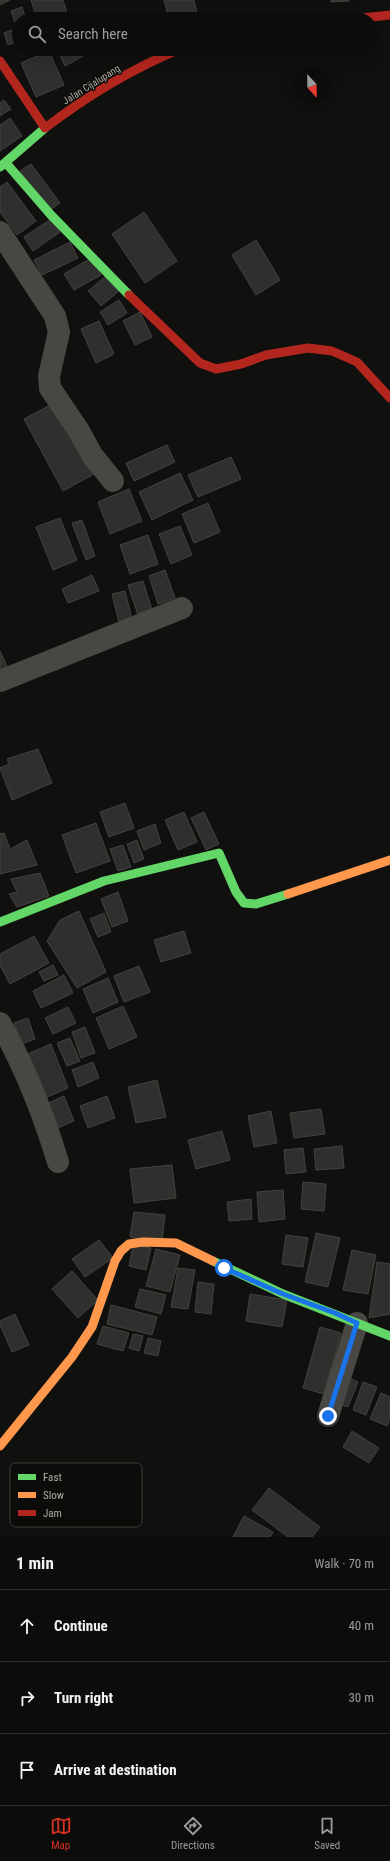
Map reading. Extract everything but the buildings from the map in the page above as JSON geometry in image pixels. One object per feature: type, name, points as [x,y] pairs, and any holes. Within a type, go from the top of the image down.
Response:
[{"type":"street","points":[[378,16],[390,15]]},
{"type":"street","name":"Jalan Cijalupang","points":[[3,165],[45,128],[80,101],[130,72],[165,56]]},
{"type":"street","points":[[0,61],[45,128]]},
{"type":"street","points":[[3,165],[38,203],[122,288],[200,363],[216,368],[241,364],[266,355],[308,348],[332,351],[357,362],[390,398]]},
{"type":"street","points":[[0,232],[55,316],[59,332],[49,376],[50,388],[79,431],[92,455],[113,481]]},
{"type":"street","points":[[0,681],[182,608]]},
{"type":"street","points":[[0,922],[104,881],[219,853],[236,892],[244,903],[256,904],[390,860]]},
{"type":"street","points":[[0,1023],[25,1071],[46,1122],[58,1162]]},
{"type":"street","points":[[0,1446],[72,1357],[92,1327],[116,1261],[121,1250],[129,1244],[143,1242],[176,1243],[283,1294],[335,1313],[390,1336]]},
{"type":"street","points":[[328,1416],[357,1323]]},
{"type":"traffic: fast","points":[[0,167],[45,128]]},
{"type":"traffic: fast","points":[[6,163],[51,215],[129,295]]},
{"type":"traffic: fast","points":[[0,922],[104,881],[219,853],[236,892],[244,903],[256,904],[288,894]]},
{"type":"traffic: fast","points":[[213,1261],[283,1294],[390,1336]]},
{"type":"traffic: slow","points":[[288,894],[390,860]]},
{"type":"traffic: slow","points":[[0,1446],[72,1357],[92,1327],[115,1261],[121,1251],[129,1244],[143,1242],[176,1243],[213,1261]]},
{"type":"traffic: jam","points":[[378,16],[390,15]]},
{"type":"traffic: jam","points":[[0,61],[45,128],[93,94],[127,74],[164,56]]},
{"type":"traffic: jam","points":[[129,295],[200,363],[216,369],[241,364],[266,355],[308,348],[332,351],[357,362],[390,398]]},
{"type":"route","points":[[224,1268],[283,1294],[335,1313],[357,1323],[328,1416]]}]
